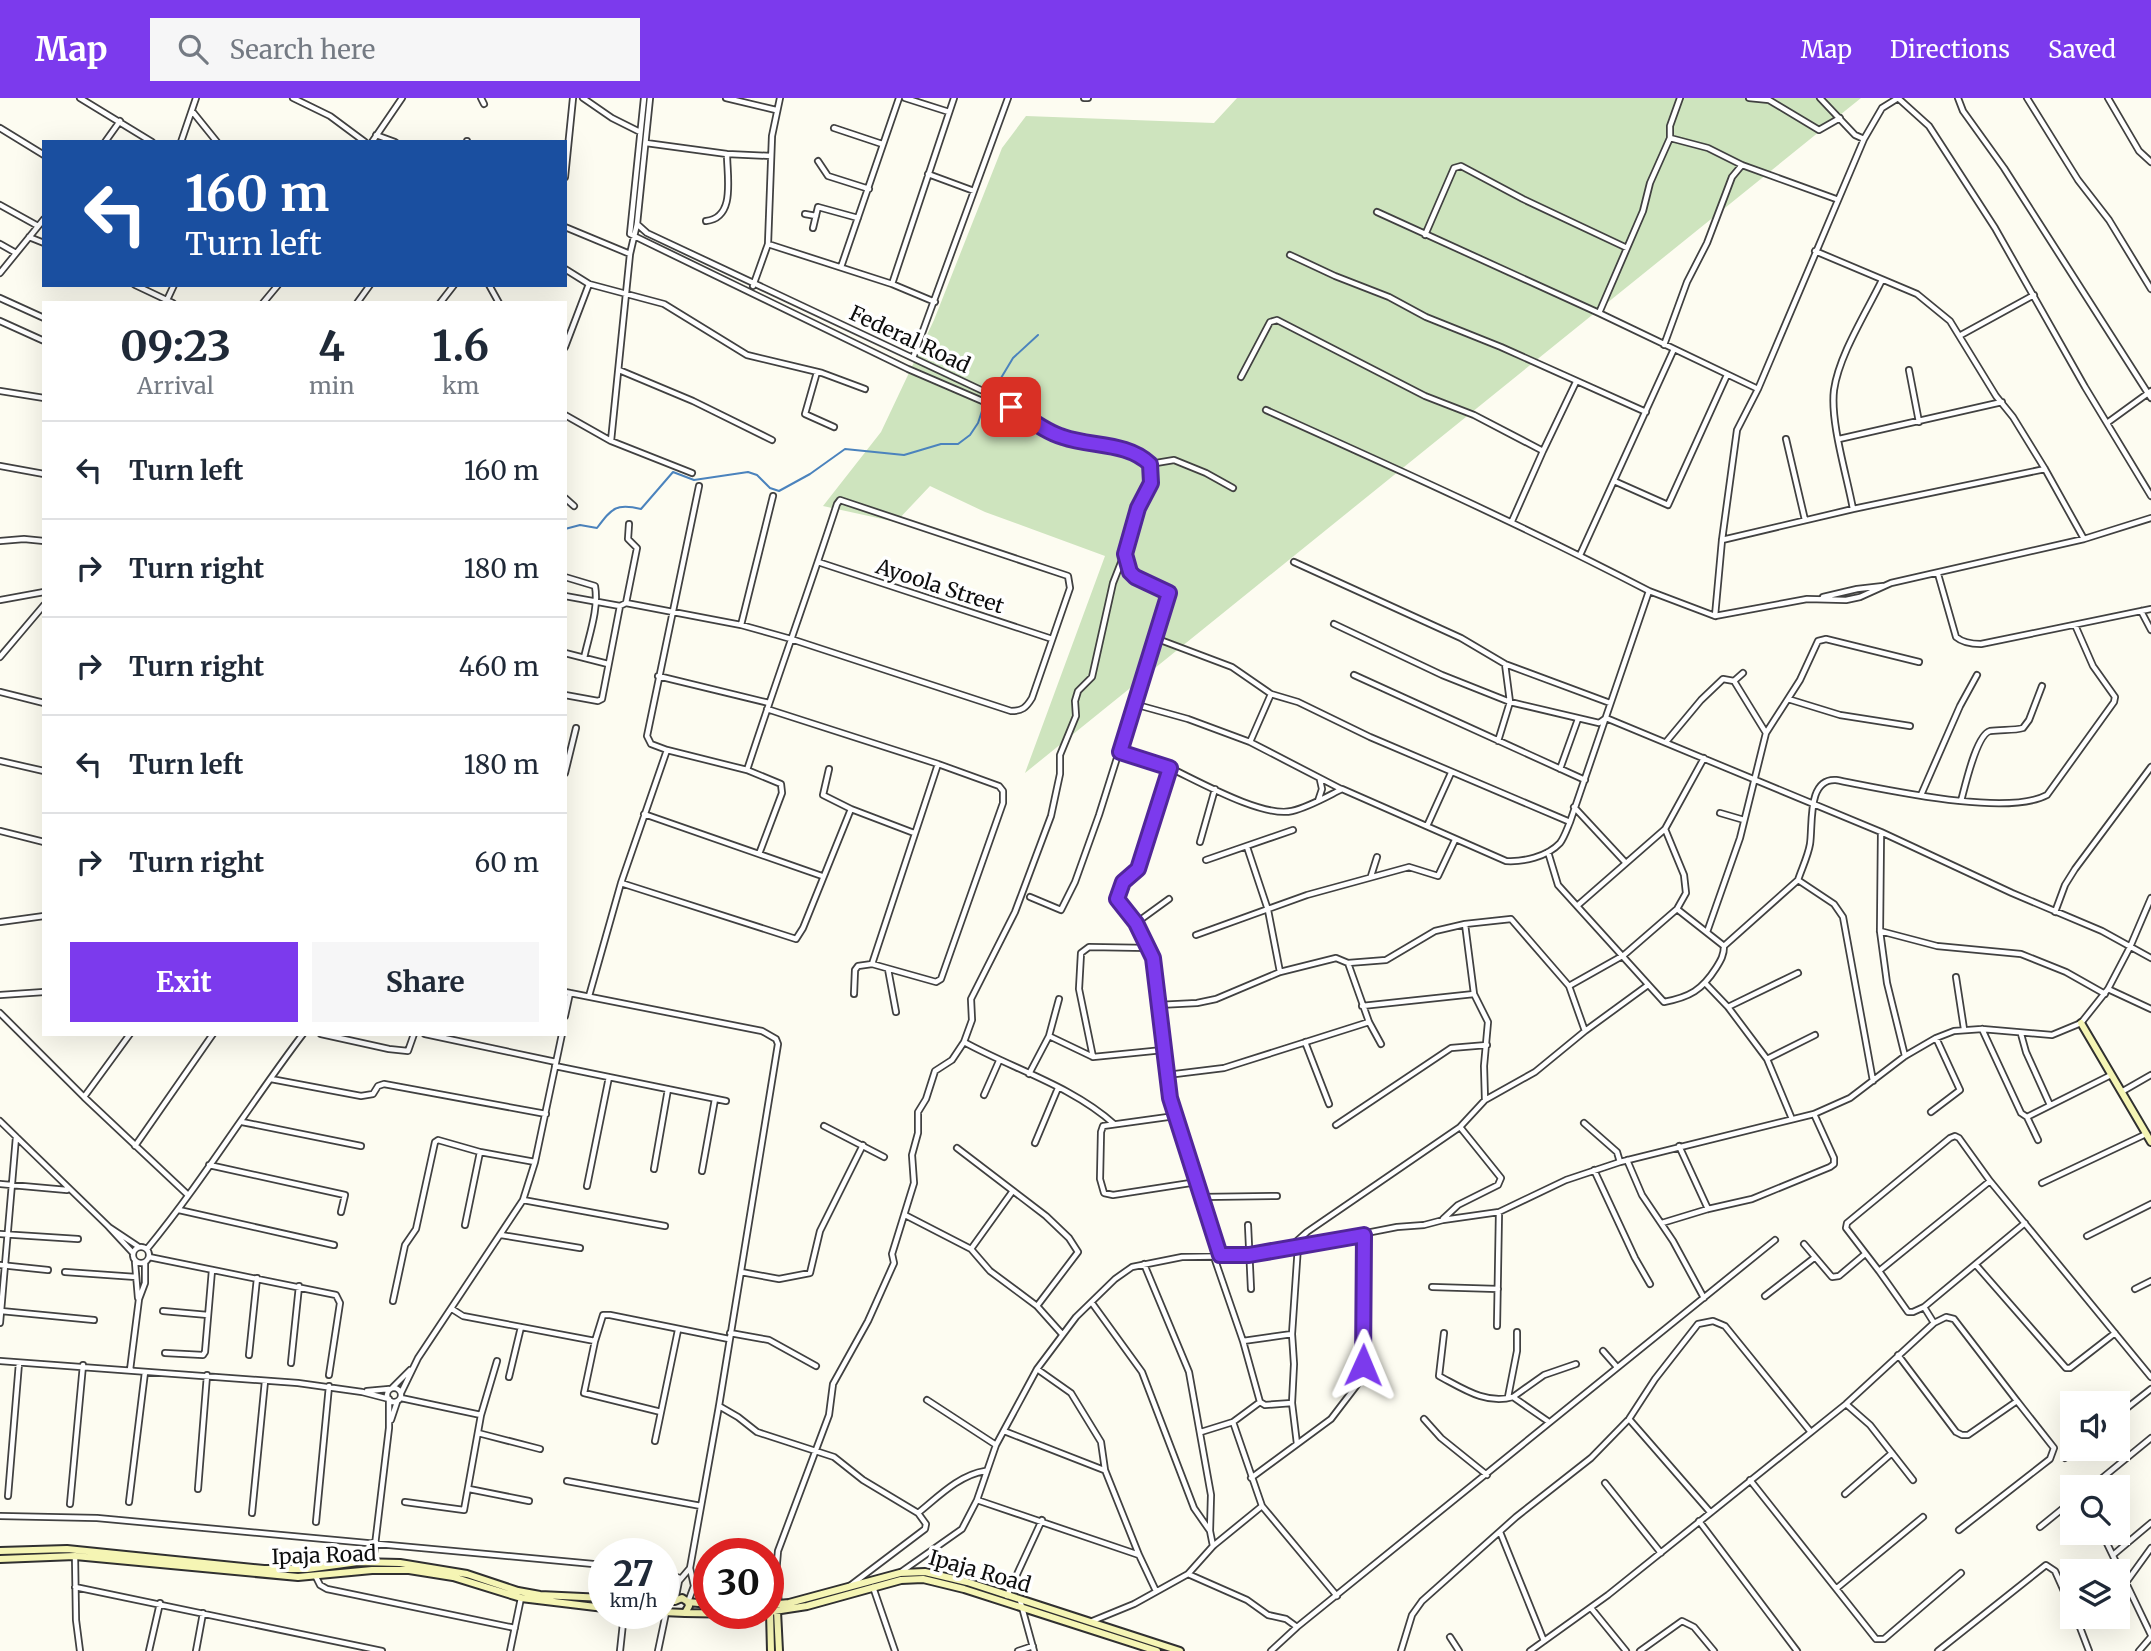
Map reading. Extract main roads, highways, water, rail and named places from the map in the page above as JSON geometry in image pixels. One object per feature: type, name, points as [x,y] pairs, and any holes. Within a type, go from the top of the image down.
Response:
[{"type":"main road","points":[[2081,1023],[2151,1142]]},
{"type":"main road","name":"Ipaja Road","points":[[0,1559],[12,1554],[67,1549],[264,1569],[307,1569],[373,1562],[442,1569],[540,1595],[588,1597]]},
{"type":"main road","name":"Ipaja Road","points":[[0,1551],[277,1576],[316,1577],[372,1570],[410,1570],[453,1577],[520,1598],[588,1606]]},
{"type":"main road","name":"Ipaja Road","points":[[784,1606],[913,1571],[943,1575],[1007,1596],[1020,1604],[1146,1650],[1157,1651]]},
{"type":"main road","name":"Ipaja Road","points":[[784,1607],[819,1602],[901,1580],[923,1579],[1089,1623],[1180,1651]]},
{"type":"main road","points":[[679,1599],[693,1602]]},
{"type":"main road","points":[[685,1613],[688,1610],[688,1602]]},
{"type":"main road","points":[[679,1612],[693,1613]]},
{"type":"main road","points":[[771,1651],[772,1629]]},
{"type":"main road","points":[[775,1629],[779,1651]]},
{"type":"waterway","points":[[567,528],[580,525],[597,528],[607,516],[620,507],[641,509],[673,472],[694,480],[748,472],[757,475],[770,488],[779,491],[810,474],[845,449],[904,455],[941,444],[958,444],[970,435],[978,423],[983,408],[1013,358],[1038,335]]}]
